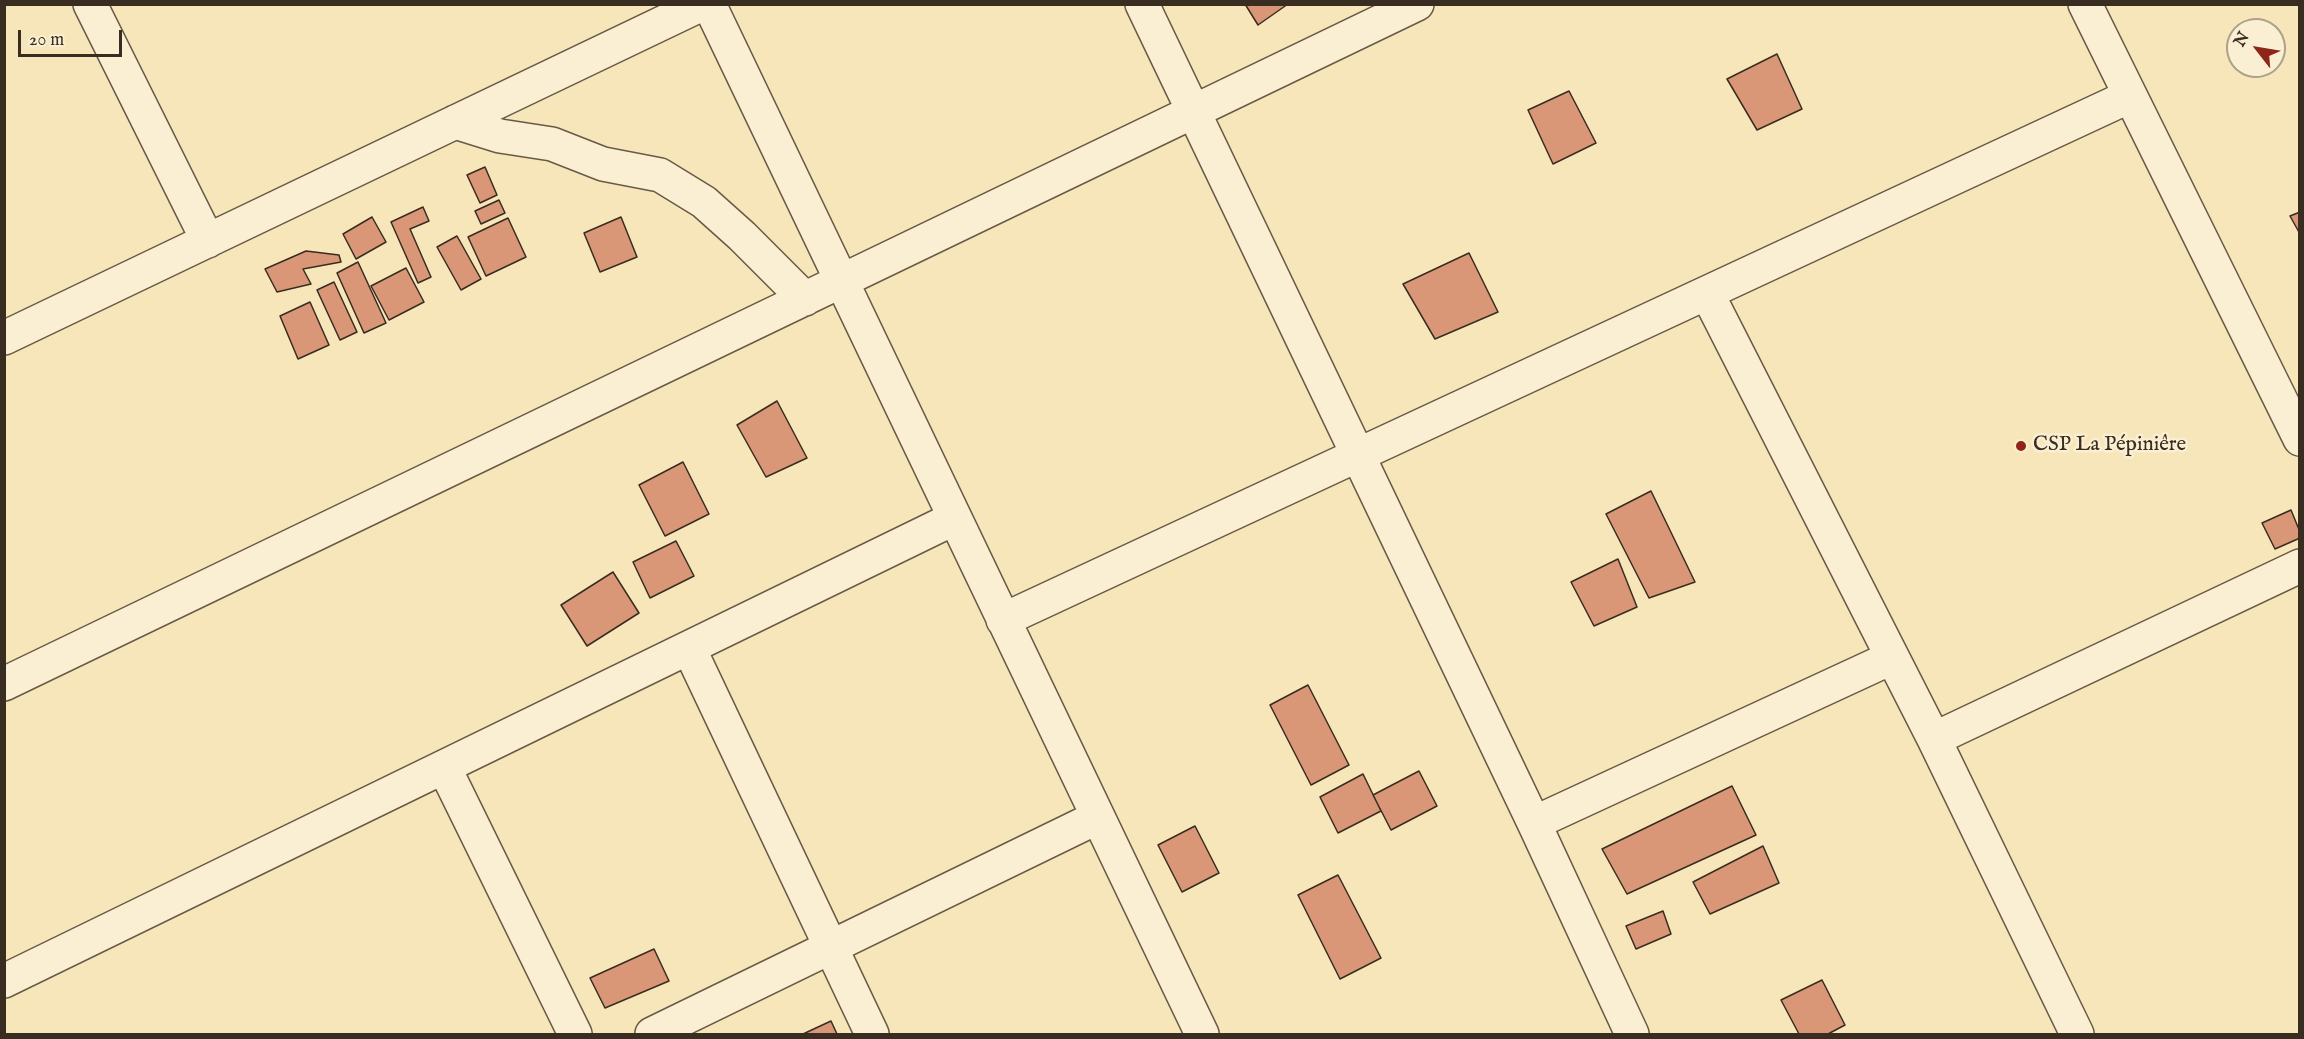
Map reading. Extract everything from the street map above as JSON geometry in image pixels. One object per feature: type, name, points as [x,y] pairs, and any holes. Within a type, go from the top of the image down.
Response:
[{"type":"street","points":[[90,4],[208,241]]},
{"type":"street","points":[[4,338],[702,4]]},
{"type":"street","points":[[709,4],[1202,1035]]},
{"type":"street","points":[[1142,4],[1534,823],[1632,1035]]},
{"type":"street","points":[[4,684],[1417,4]]},
{"type":"street","points":[[2085,4],[2300,439]]},
{"type":"street","points":[[1003,620],[2130,96]]},
{"type":"street","points":[[455,122],[500,136],[552,144],[603,164],[660,175],[704,202],[805,299]]},
{"type":"street","points":[[1707,293],[1934,739],[2077,1035]]},
{"type":"street","points":[[4,981],[955,518]]},
{"type":"street","points":[[1934,739],[2300,566]]},
{"type":"street","points":[[689,648],[872,1035]]},
{"type":"street","points":[[1534,823],[1891,658]]},
{"type":"street","points":[[444,766],[575,1035]]},
{"type":"street","points":[[652,1035],[1098,818]]},
{"type":"building","points":[[1245,4],[1288,4],[1258,25]]},
{"type":"building","points":[[1777,54],[1802,109],[1757,130],[1727,79]]},
{"type":"building","points":[[1569,91],[1596,143],[1553,164],[1528,110]]},
{"type":"building","points":[[485,167],[497,195],[480,203],[467,175]]},
{"type":"building","points":[[499,200],[505,213],[481,224],[475,211]]},
{"type":"building","points":[[423,207],[429,221],[410,229],[431,277],[418,283],[391,222]]},
{"type":"building","points":[[2300,212],[2300,234],[2290,216]]},
{"type":"building","points":[[372,217],[386,242],[356,259],[343,234]]},
{"type":"building","points":[[621,217],[637,257],[600,272],[584,233]]},
{"type":"building","points":[[508,218],[526,257],[486,276],[468,237]]},
{"type":"building","points":[[457,236],[481,279],[461,290],[437,247]]},
{"type":"building","points":[[306,251],[339,255],[341,262],[303,269],[311,284],[277,292],[265,269]]},
{"type":"building","points":[[1469,253],[1498,312],[1435,339],[1403,284]]},
{"type":"building","points":[[358,262],[386,323],[364,333],[337,273]]},
{"type":"building","points":[[406,268],[424,302],[389,320],[371,286]]},
{"type":"building","points":[[334,282],[357,332],[340,340],[317,290]]},
{"type":"building","points":[[310,302],[329,345],[298,359],[280,316]]},
{"type":"building","points":[[777,401],[807,458],[766,477],[737,425]]},
{"type":"building","points":[[683,462],[709,514],[665,536],[639,485]]},
{"type":"building","points":[[1651,491],[1695,582],[1649,598],[1606,514]]},
{"type":"building","points":[[2291,510],[2300,532],[2300,538],[2275,549],[2262,523]]},
{"type":"building","points":[[676,541],[694,576],[650,598],[633,562]]},
{"type":"building","points":[[1618,559],[1637,607],[1594,626],[1571,582]]},
{"type":"building","points":[[613,572],[639,613],[587,646],[561,605]]},
{"type":"building","points":[[1308,685],[1349,765],[1311,785],[1270,705]]},
{"type":"building","points":[[1419,771],[1437,806],[1391,830],[1373,795]]},
{"type":"building","points":[[1363,774],[1381,811],[1338,833],[1320,797]]},
{"type":"building","points":[[1732,786],[1756,835],[1627,894],[1602,849]]},
{"type":"building","points":[[1195,826],[1219,873],[1182,892],[1158,845]]},
{"type":"building","points":[[1763,846],[1779,883],[1710,914],[1693,882]]},
{"type":"building","points":[[1338,875],[1381,958],[1340,979],[1298,895]]},
{"type":"building","points":[[1663,911],[1671,934],[1636,949],[1626,926]]},
{"type":"building","points":[[654,949],[669,981],[605,1008],[590,978]]},
{"type":"building","points":[[1822,980],[1845,1025],[1828,1034],[1799,1034],[1781,1000]]},
{"type":"building","points":[[831,1021],[837,1034],[803,1034]]},
{"type":"place","name":"CSP La Pépiniêre","points":[[2021,446]]}]
